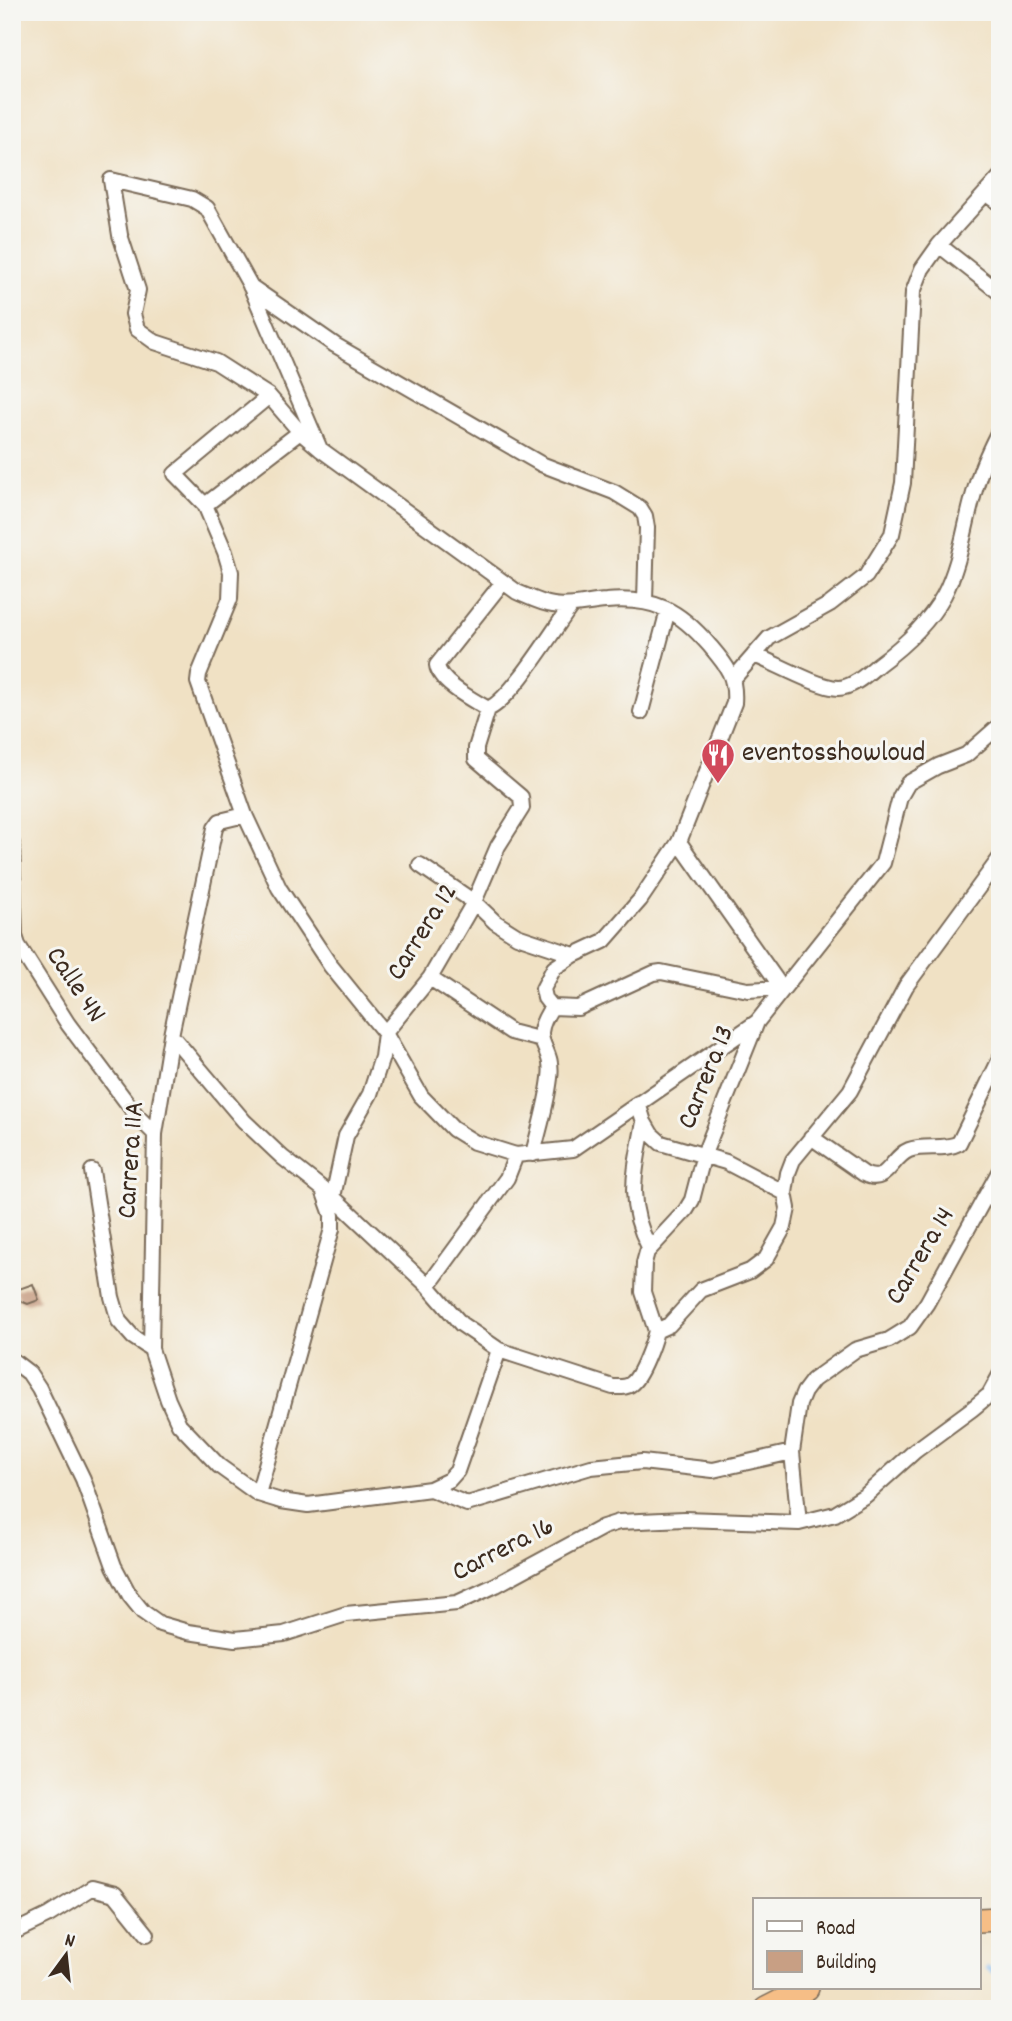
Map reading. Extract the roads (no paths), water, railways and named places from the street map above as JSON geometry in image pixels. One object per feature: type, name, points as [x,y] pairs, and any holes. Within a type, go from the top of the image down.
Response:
[{"type":"highway","points":[[981,1920],[1000,1919]]},
{"type":"highway","points":[[766,2009],[803,1990]]},
{"type":"street","points":[[734,678],[769,638],[830,604],[866,576],[892,534],[903,483],[913,292],[922,269],[939,245],[1000,177]]},
{"type":"street","points":[[320,449],[250,285],[207,208],[191,199],[111,180],[120,235],[138,290],[132,314],[137,329],[155,342],[216,362],[269,396],[300,432],[320,449],[502,583],[552,605],[645,601],[668,610],[693,627],[734,678],[734,703],[679,842],[640,901],[613,933],[604,941],[554,968],[543,989],[545,998],[552,1007],[578,1008],[654,973],[662,972],[748,990],[782,988]]},
{"type":"street","points":[[987,194],[1000,203]]},
{"type":"street","points":[[939,245],[1000,293]]},
{"type":"street","points":[[250,285],[335,345],[541,464],[614,492],[640,509],[645,516],[647,528],[645,601]]},
{"type":"street","points":[[269,396],[175,474],[205,505],[231,572],[230,599],[198,682],[246,815],[279,888],[330,965],[385,1033],[421,1096],[453,1129],[474,1142],[516,1154],[573,1149],[757,1022]]},
{"type":"street","points":[[754,655],[839,688],[856,682],[906,644],[944,594],[964,540],[976,484],[1000,429]]},
{"type":"street","points":[[205,505],[300,432]]},
{"type":"street","points":[[502,583],[437,665],[442,676],[461,693],[488,709],[510,690],[570,606]]},
{"type":"street","points":[[640,712],[668,610]]},
{"type":"street","name":"Carrera 12","points":[[258,1494],[332,1230],[328,1193],[346,1136],[370,1094],[382,1057],[385,1033],[430,978],[474,902],[498,846],[522,808],[521,797],[476,759],[476,748],[488,709]]},
{"type":"street","name":"Carrera 13","points":[[649,1247],[689,1205],[704,1154],[757,1022],[883,863],[900,797],[908,783],[937,766],[966,755],[1000,724]]},
{"type":"street","name":"Carrera 11A","points":[[246,815],[220,821],[215,828],[171,1035],[155,1134],[152,1349],[167,1400],[179,1424],[219,1466],[258,1494]]},
{"type":"street","points":[[679,842],[782,988]]},
{"type":"street","name":"Calle 4N","points":[[12,843],[15,936],[18,944],[68,1024],[137,1116],[155,1134]]},
{"type":"street","points":[[656,1331],[668,1325],[701,1290],[737,1277],[766,1259],[784,1227],[788,1208],[785,1193],[793,1160],[850,1091],[906,986],[998,864]]},
{"type":"street","points":[[420,865],[517,936],[574,955]]},
{"type":"street","points":[[430,978],[511,1032],[542,1040]]},
{"type":"street","points":[[533,1154],[551,1076],[551,1062],[540,1035],[543,1020],[552,1007]]},
{"type":"street","points":[[171,1035],[244,1121],[328,1193],[428,1286],[461,1324],[499,1350],[622,1388],[631,1384],[639,1373],[656,1331],[643,1292],[644,1263],[649,1247],[639,1227],[634,1205],[634,1179],[644,1122]]},
{"type":"street","points":[[811,1137],[864,1174],[872,1178],[880,1177],[908,1150],[959,1143],[1000,1059]]},
{"type":"street","points":[[638,1103],[644,1122],[651,1134],[661,1143],[726,1162],[785,1193]]},
{"type":"street","points":[[428,1286],[507,1178],[516,1154]]},
{"type":"street","name":"Carrera 14","points":[[799,1523],[792,1452],[799,1404],[813,1380],[855,1350],[889,1340],[910,1327],[927,1303],[1000,1170]]},
{"type":"street","points":[[92,1171],[112,1297],[119,1321],[133,1337],[152,1349]]},
{"type":"street","points":[[988,1195],[1000,1205]]},
{"type":"street","points":[[258,1494],[308,1505],[430,1489],[449,1480],[457,1471],[499,1350]]},
{"type":"street","name":"Carrera 16","points":[[12,1360],[29,1373],[39,1388],[83,1479],[114,1566],[130,1596],[143,1612],[160,1624],[188,1632],[235,1639],[284,1634],[346,1614],[457,1603],[603,1527],[619,1522],[684,1519],[799,1523],[835,1514],[866,1495],[915,1451],[989,1395],[1000,1375]]},
{"type":"street","points":[[430,1489],[467,1504],[591,1467],[642,1462],[713,1470],[792,1452]]},
{"type":"street","points":[[12,1933],[92,1888],[115,1894],[147,1934]]},
{"type":"waterway","points":[[988,1968],[1000,1977]]},
{"type":"place","name":"eventosshowloud","points":[[718,785]]}]
